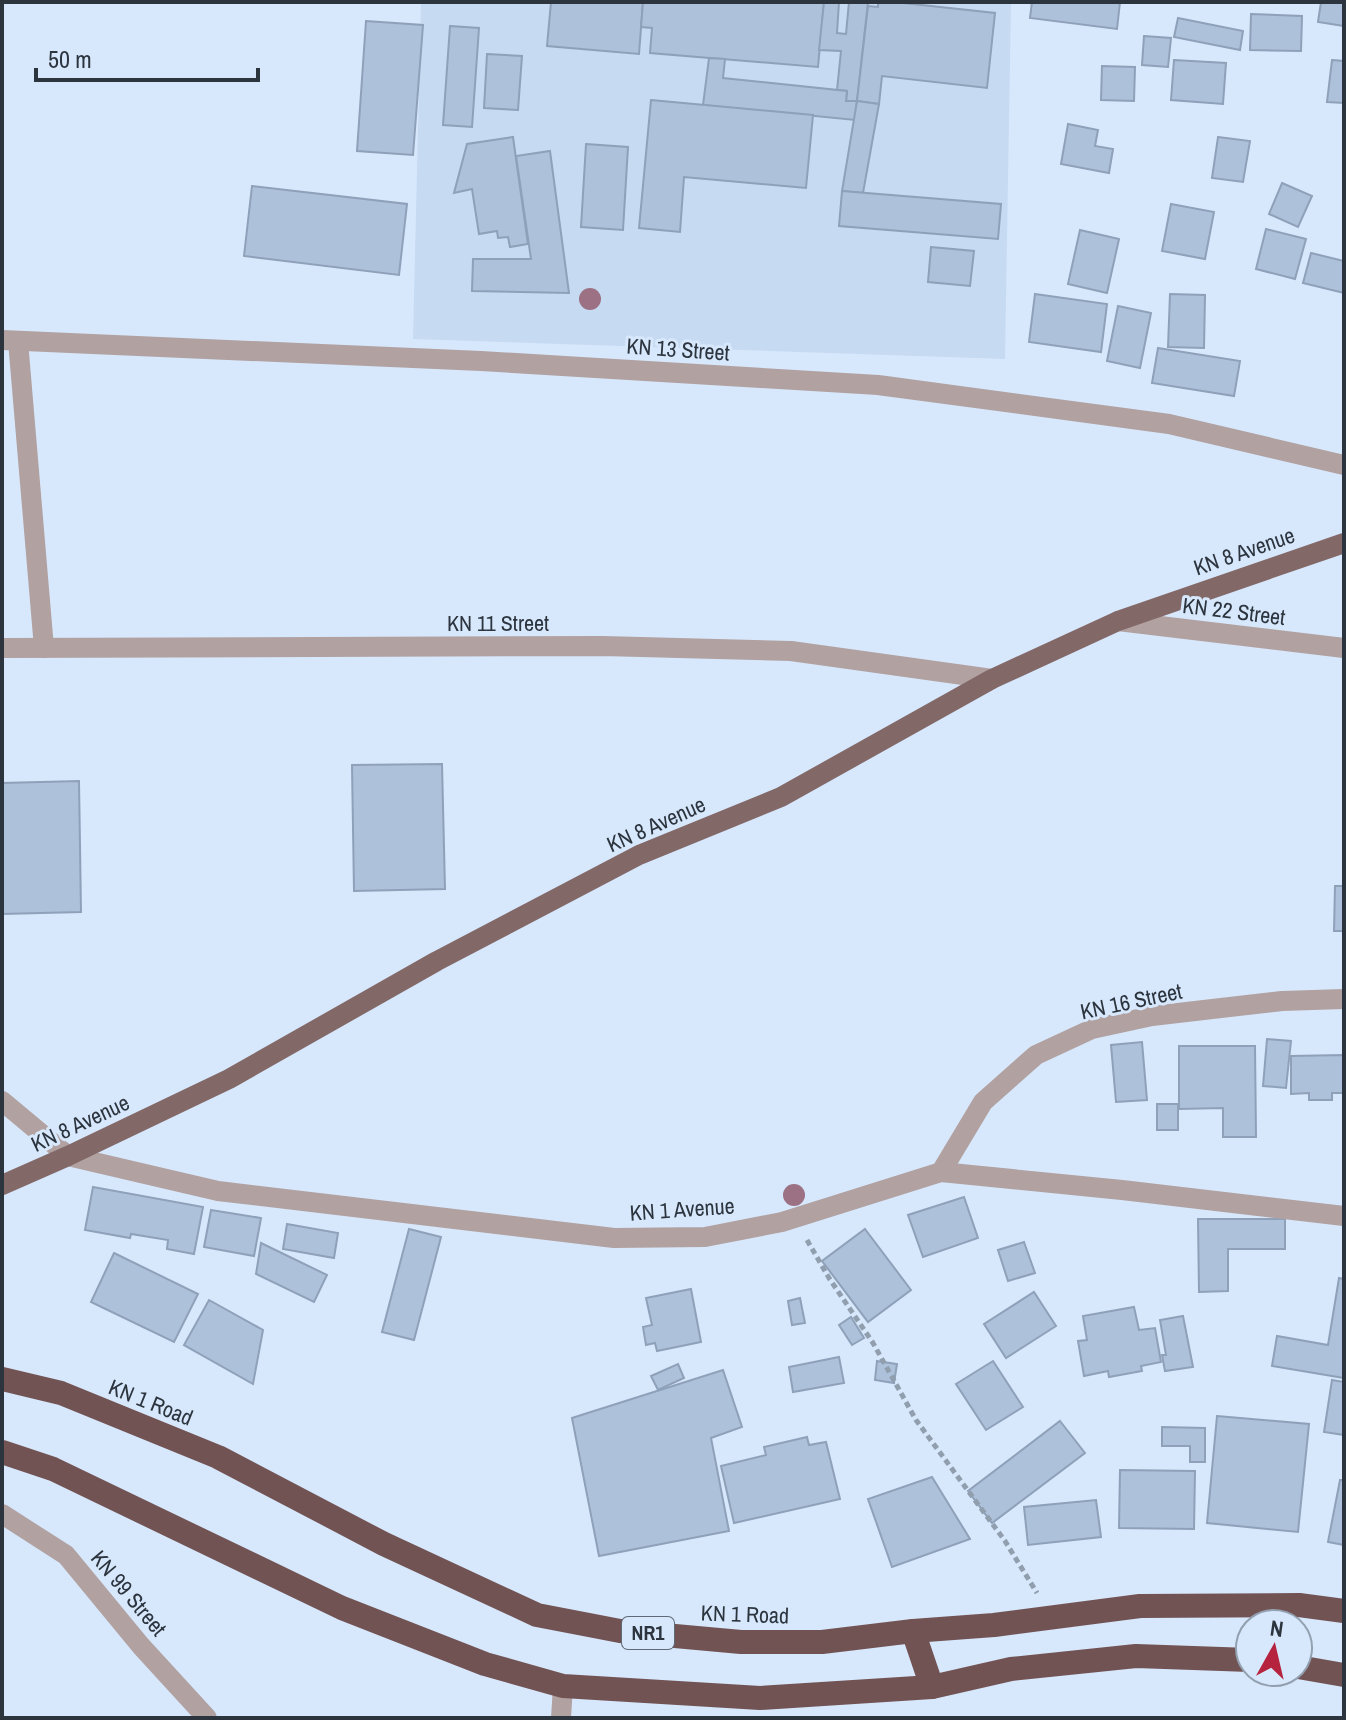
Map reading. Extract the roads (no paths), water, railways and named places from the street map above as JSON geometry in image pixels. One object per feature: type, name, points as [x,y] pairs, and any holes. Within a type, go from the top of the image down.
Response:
[{"type":"highway","name":"KN 1 Road","points":[[2,1379],[61,1393],[218,1457],[384,1544],[537,1615],[620,1631],[741,1642],[822,1642],[994,1625],[1140,1606],[1299,1605],[1344,1611]]},
{"type":"highway","points":[[2,1452],[53,1469],[342,1608],[485,1664],[563,1686],[760,1698],[932,1687],[1011,1669],[1136,1656],[1234,1659]]},
{"type":"highway","points":[[913,1631],[932,1687]]},
{"type":"highway","points":[[1314,1670],[1344,1675]]},
{"type":"main road","name":"KN 8 Avenue","points":[[2,1185],[229,1079],[437,961],[639,855],[781,797],[992,679],[1118,621],[1344,543]]},
{"type":"street","name":"KN 13 Street","points":[[10,340],[481,361],[878,385],[1169,424],[1344,465]]},
{"type":"street","points":[[10,340],[44,648]]},
{"type":"street","name":"KN 22 Street","points":[[1118,621],[1344,648]]},
{"type":"street","name":"KN 11 Street","points":[[2,648],[603,646],[791,651],[992,679]]},
{"type":"street","name":"KN 16 Street","points":[[941,1172],[983,1102],[1036,1055],[1092,1029],[1152,1016],[1282,1001],[1344,999]]},
{"type":"street","points":[[2,1101],[68,1156]]},
{"type":"street","name":"KN 1 Avenue","points":[[68,1156],[218,1191],[614,1238],[705,1237],[782,1222],[941,1172],[1344,1216]]},
{"type":"street","name":"KN 99 Street","points":[[2,1514],[66,1555],[141,1646],[207,1718]]},
{"type":"street","points":[[561,1718],[563,1686]]}]
